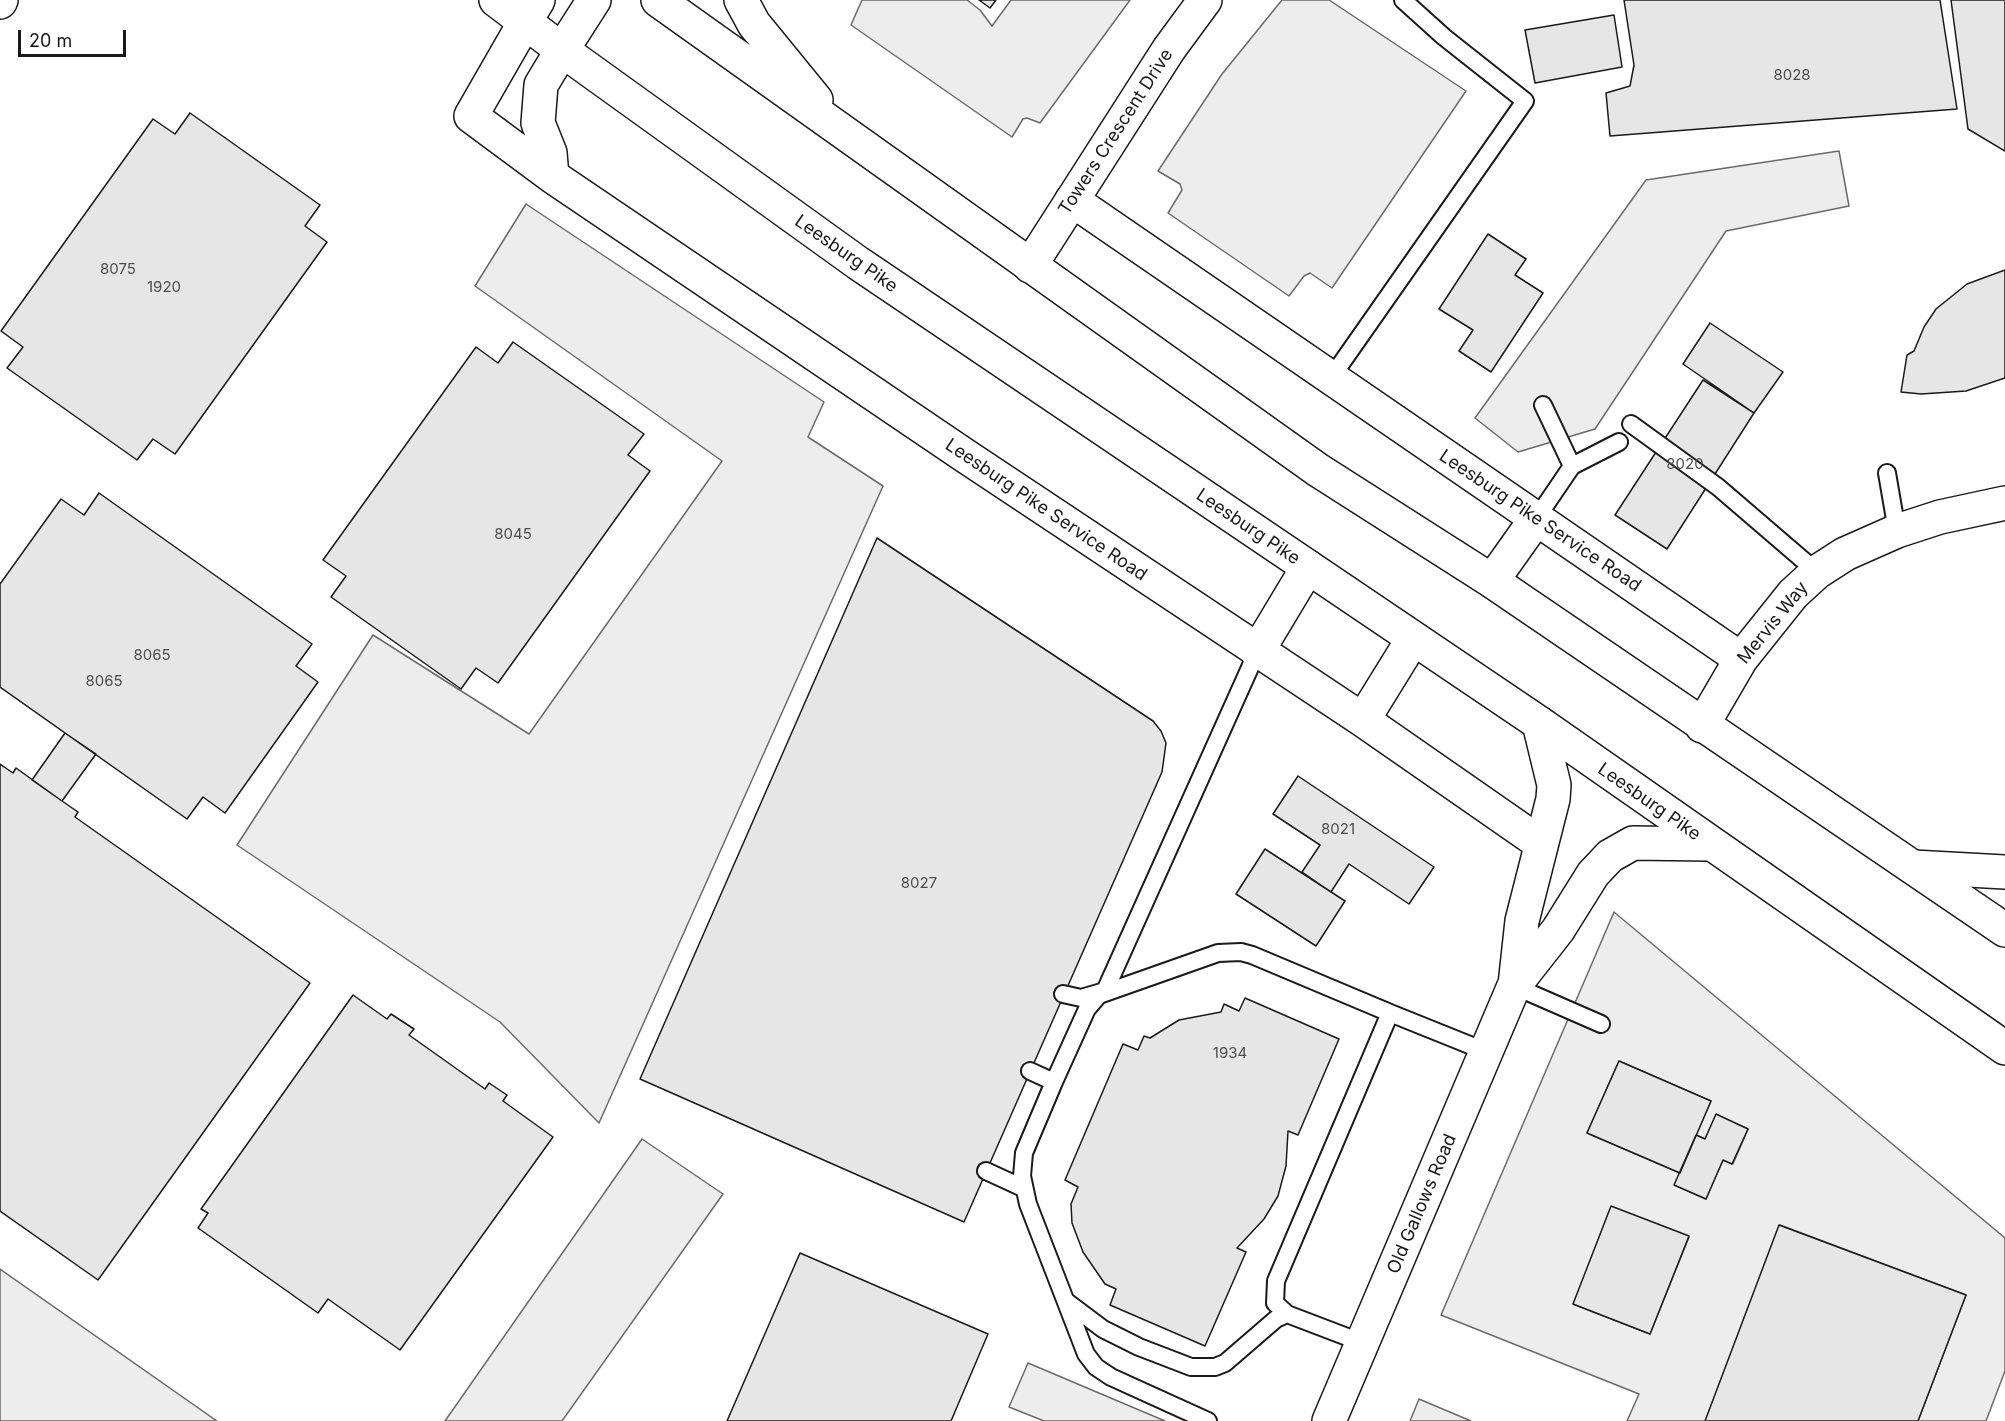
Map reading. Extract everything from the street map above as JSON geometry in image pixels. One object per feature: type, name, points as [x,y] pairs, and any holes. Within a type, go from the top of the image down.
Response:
[{"type":"main road","name":"Leesburg Pike","points":[[496,0],[531,11],[562,50],[858,263],[1539,723],[1708,844],[2005,1048]]},
{"type":"main road","points":[[552,176],[550,153],[538,123],[541,85],[594,0]]},
{"type":"main road","points":[[658,0],[1318,470],[1491,581],[2005,930]]},
{"type":"main road","points":[[741,0],[754,24],[842,132]]},
{"type":"main road","name":"Towers Crescent Drive","points":[[1030,266],[1169,49],[1205,0]]},
{"type":"main road","name":"Leesburg Pike Service Road","points":[[531,11],[471,116],[552,176],[1257,652],[1363,720],[1540,843]]},
{"type":"main road","name":"Leesburg Pike Service Road","points":[[1072,200],[1741,659]]},
{"type":"main road","name":"Mervis Way","points":[[1702,726],[1741,659],[1793,594],[1817,572],[1845,554],[1897,531],[2005,503]]},
{"type":"main road","points":[[1491,581],[1536,519]]},
{"type":"main road","points":[[1257,652],[1308,567]]},
{"type":"main road","points":[[1363,720],[1413,639]]},
{"type":"main road","name":"Old Gallows Road","points":[[1515,986],[1522,921],[1540,843],[1549,821],[1554,785],[1539,723]]},
{"type":"main road","name":"Old Gallows Road","points":[[1329,1421],[1515,986],[1558,930],[1593,874],[1610,856],[1633,843],[1708,844]]},
{"type":"main road","points":[[1913,867],[2005,872]]},
{"type":"lane","points":[[1331,378],[1525,101],[1444,37],[1402,0]]},
{"type":"lane","points":[[1543,405],[1572,466]]},
{"type":"lane","points":[[1631,424],[1718,487],[1817,572]]},
{"type":"lane","points":[[1536,519],[1572,466],[1619,442]]},
{"type":"lane","points":[[1887,473],[1897,531]]},
{"type":"lane","points":[[1208,1421],[1134,1389],[1096,1367],[1086,1354],[1023,1188],[1024,1153],[1087,1009],[1105,991],[1257,652]]},
{"type":"lane","points":[[1063,994],[1081,998],[1197,959],[1218,953],[1241,952],[1487,1052]]},
{"type":"lane","points":[[1515,986],[1601,1024]]},
{"type":"lane","points":[[1363,1343],[1287,1314],[1275,1303],[1276,1281],[1390,1013]]},
{"type":"lane","points":[[1030,1071],[1054,1082]]},
{"type":"lane","points":[[986,1172],[1023,1188]]},
{"type":"lane","points":[[1066,1301],[1104,1329],[1139,1347],[1180,1365],[1202,1368],[1225,1363],[1276,1319],[1287,1314]]},
{"type":"shaded area","points":[[862,0],[967,0],[980,10],[992,26],[1011,0],[1130,0],[1040,123],[1027,118],[1023,119],[1012,137],[851,25]]},
{"type":"shaded area","points":[[1282,0],[1329,0],[1466,91],[1332,288],[1310,273],[1304,276],[1289,296],[1168,213],[1182,190],[1180,184],[1158,171],[1222,74]]},
{"type":"shaded area","points":[[1839,151],[1849,206],[1726,231],[1595,429],[1518,452],[1475,418],[1646,180]]},
{"type":"shaded area","points":[[526,204],[824,402],[808,437],[883,486],[599,1123],[500,1022],[237,845],[373,635],[529,734],[722,461],[475,286]]},
{"type":"shaded area","points":[[1614,912],[2005,1238],[2005,1371],[1986,1421],[1918,1421],[1966,1295],[1780,1225],[1706,1421],[1627,1421],[1639,1394],[1441,1315]],"holes":[[[1619,1061],[1711,1101],[1696,1135],[1705,1139],[1716,1115],[1748,1129],[1733,1164],[1723,1160],[1706,1199],[1675,1185],[1680,1173],[1587,1133]],[[1689,1237],[1650,1334],[1573,1304]]]},
{"type":"shaded area","points":[[642,1139],[723,1194],[562,1421],[445,1421]]},
{"type":"shaded area","points":[[0,1269],[217,1421],[0,1421]]},
{"type":"shaded area","points":[[1028,1363],[1165,1421],[1044,1421],[1009,1407]]},
{"type":"shaded area","points":[[1419,1399],[1471,1421],[1410,1421]]},
{"type":"building","points":[[979,0],[996,0],[990,8]]},
{"type":"building","points":[[1624,0],[1940,0],[1957,109],[1610,136],[1606,93],[1630,86],[1634,65]]},
{"type":"building","points":[[1951,0],[2005,0],[2005,151],[1968,129]]},
{"type":"building","points":[[1614,15],[1622,67],[1535,83],[1525,30]]},
{"type":"building","points":[[190,113],[320,205],[305,226],[327,242],[175,454],[153,439],[137,460],[7,368],[23,347],[1,331],[153,119],[175,134]]},
{"type":"building","points":[[1488,234],[1526,259],[1515,275],[1543,293],[1491,372],[1459,351],[1473,330],[1439,309]]},
{"type":"building","points":[[2005,270],[2005,378],[1966,391],[1921,394],[1901,392],[1907,355],[1914,351],[1924,327],[1936,309],[1967,284]]},
{"type":"building","points":[[1710,323],[1783,372],[1754,413],[1683,364]]},
{"type":"building","points":[[513,342],[644,434],[628,455],[650,471],[498,683],[476,668],[461,689],[331,597],[346,576],[323,560],[476,347],[498,363]]},
{"type":"building","points":[[1703,380],[1754,413],[1667,549],[1615,515]]},
{"type":"building","points":[[99,493],[312,644],[296,666],[318,682],[225,813],[203,797],[187,819],[0,687],[0,584],[61,499],[84,515]]},
{"type":"building","points":[[877,538],[1153,721],[1161,731],[1166,743],[1162,772],[964,1222],[640,1079]]},
{"type":"building","points":[[65,733],[96,754],[62,801],[32,780]]},
{"type":"building","points":[[0,764],[13,773],[16,768],[78,812],[75,817],[310,983],[98,1280],[0,1211]]},
{"type":"building","points":[[1298,776],[1434,867],[1409,904],[1349,864],[1331,892],[1302,872],[1320,845],[1273,814]]},
{"type":"building","points":[[1265,849],[1345,901],[1316,946],[1236,894]]},
{"type":"building","points":[[353,995],[387,1019],[391,1014],[414,1029],[409,1035],[485,1089],[489,1083],[507,1095],[503,1101],[553,1137],[400,1350],[328,1299],[318,1313],[198,1228],[208,1213],[201,1209]]},
{"type":"building","points":[[1245,998],[1339,1039],[1298,1135],[1288,1131],[1286,1166],[1278,1196],[1264,1219],[1237,1248],[1246,1252],[1205,1346],[1110,1305],[1116,1289],[1105,1284],[1083,1252],[1072,1223],[1071,1204],[1078,1187],[1065,1180],[1123,1044],[1138,1050],[1144,1036],[1150,1038],[1179,1020],[1221,1012],[1224,1004],[1239,1011]]},
{"type":"building","points":[[1619,1061],[1711,1101],[1680,1173],[1587,1133]]},
{"type":"building","points":[[1716,1114],[1748,1129],[1732,1164],[1723,1160],[1706,1199],[1674,1185],[1696,1135],[1705,1139]]},
{"type":"building","points":[[1611,1206],[1689,1236],[1650,1334],[1573,1304]]},
{"type":"building","points":[[1779,1225],[1966,1295],[1918,1421],[1705,1421]]},
{"type":"building","points":[[800,1253],[988,1334],[951,1421],[727,1421]]}]
